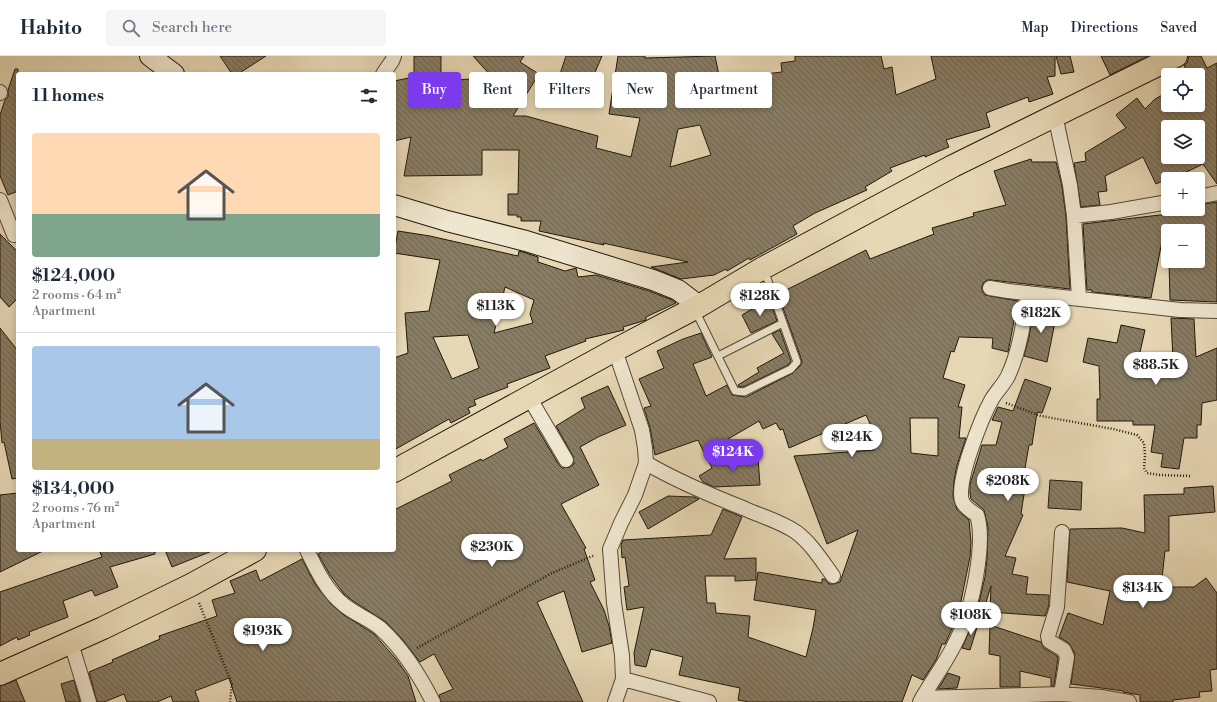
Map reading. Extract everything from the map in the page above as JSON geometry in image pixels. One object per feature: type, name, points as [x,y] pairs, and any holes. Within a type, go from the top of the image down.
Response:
[{"type":"main road","points":[[150,56],[171,72]]},
{"type":"main road","points":[[396,470],[615,350],[697,307],[763,268],[953,166],[1176,56]]},
{"type":"main road","points":[[396,206],[447,221],[526,241],[653,280],[678,290],[697,307]]},
{"type":"main road","points":[[0,674],[71,643],[191,585],[251,552]]},
{"type":"street","points":[[384,72],[394,56]]},
{"type":"street","points":[[1055,115],[1070,185],[1074,216],[1079,299]]},
{"type":"street","points":[[1205,196],[1217,193]]},
{"type":"street","points":[[0,200],[14,235]]},
{"type":"street","points":[[1074,216],[1111,212],[1161,203]]},
{"type":"street","points":[[990,288],[1180,310],[1217,311]]},
{"type":"street","points":[[921,700],[959,636],[965,620],[976,570],[980,532],[977,515],[967,508],[962,502],[961,493],[973,440],[981,420],[1007,377],[1014,357],[1025,314],[1028,293]]},
{"type":"street","points":[[615,350],[642,430],[646,463],[635,495],[610,549],[614,603],[622,655],[623,678],[615,702]]},
{"type":"street","points":[[529,397],[566,460]]},
{"type":"street","points":[[646,463],[692,487],[796,532],[809,545],[833,576]]},
{"type":"street","points":[[1061,694],[1066,657],[1064,650],[1049,641],[1048,636],[1056,615],[1062,532]]},
{"type":"street","points":[[308,552],[322,580],[335,596],[344,605],[379,628],[405,656],[425,684],[434,702]]},
{"type":"street","points":[[71,643],[89,702]]},
{"type":"street","points":[[623,678],[709,702]]},
{"type":"street","points":[[921,700],[1061,694],[1101,697],[1129,702]]},
{"type":"lane","points":[[697,307],[735,391],[744,392],[791,369],[797,362],[763,268]]},
{"type":"lane","points":[[718,356],[783,323]]},
{"type":"path","points":[[993,398],[1041,416],[1113,429],[1137,435],[1144,443],[1144,468],[1147,473],[1192,476]]},
{"type":"path","points":[[405,656],[428,641],[552,573],[610,549]]},
{"type":"path","points":[[191,585],[209,625],[232,684],[230,702]]},
{"type":"building","points":[[220,56],[266,56],[241,72],[231,72]]},
{"type":"building","points":[[414,56],[441,56],[441,72],[414,72]]},
{"type":"building","points":[[473,56],[524,56],[520,62],[536,72],[535,80],[527,93],[527,72],[487,72]]},
{"type":"building","points":[[566,56],[602,56],[595,72],[561,72]]},
{"type":"building","points":[[618,56],[645,56],[645,58],[715,56],[718,72],[675,72],[675,108],[772,108],[772,73],[782,72],[781,63],[795,61],[795,56],[881,56],[884,69],[892,67],[896,95],[936,79],[931,56],[1055,56],[1055,76],[1047,77],[1053,94],[1029,102],[1028,97],[986,113],[990,127],[946,140],[949,147],[925,157],[925,155],[890,168],[892,171],[865,187],[867,190],[815,213],[793,226],[797,234],[750,260],[749,258],[727,271],[726,269],[714,275],[681,279],[651,267],[688,262],[603,243],[604,245],[539,231],[541,221],[521,221],[521,217],[517,217],[517,215],[508,215],[508,194],[518,194],[519,150],[482,150],[482,175],[404,176],[411,137],[396,141],[396,81],[408,78],[408,108],[461,108],[461,80],[469,79],[469,108],[518,108],[513,116],[526,116],[598,136],[596,148],[631,157],[640,118],[609,114],[612,95],[612,108],[667,108],[667,72],[616,72]],"holes":[[[700,125],[711,155],[670,167],[678,129]]]},
{"type":"building","points":[[1056,56],[1070,56],[1074,72],[1061,74]]},
{"type":"building","points":[[1101,56],[1148,56],[1110,75]]},
{"type":"building","points":[[1189,56],[1201,56],[1207,68],[1217,63],[1217,184],[1203,164],[1186,172],[1161,172],[1161,182],[1156,184],[1143,157],[1105,176],[1107,191],[1098,192],[1100,205],[1081,207],[1074,163],[1086,161],[1085,153],[1126,128],[1116,115],[1137,98],[1145,109],[1155,99],[1161,96],[1161,112],[1205,112],[1205,68],[1185,68],[1184,65],[1187,63]]},
{"type":"building","points":[[15,69],[18,69],[18,72],[16,72],[16,192],[8,195],[0,176],[0,115],[5,100],[8,97],[8,90]]},
{"type":"building","points":[[1031,159],[1032,162],[1056,162],[1062,186],[1066,217],[1070,289],[987,280],[983,283],[982,287],[982,291],[985,295],[1018,301],[1008,352],[992,348],[993,338],[959,337],[954,352],[951,351],[943,378],[965,385],[958,407],[962,407],[959,438],[966,438],[957,465],[953,496],[957,510],[969,520],[971,542],[970,557],[959,610],[954,610],[953,613],[958,614],[956,620],[945,644],[942,644],[936,660],[923,680],[912,675],[902,702],[749,702],[738,700],[740,688],[679,675],[683,657],[651,649],[646,667],[635,665],[634,653],[644,607],[627,610],[624,587],[629,586],[625,557],[622,558],[621,545],[623,540],[711,535],[723,509],[742,517],[724,559],[756,558],[756,580],[735,581],[735,576],[705,576],[707,603],[715,603],[716,613],[750,616],[748,637],[806,657],[816,610],[754,600],[758,572],[822,583],[822,579],[825,579],[829,584],[840,582],[858,530],[827,544],[794,456],[874,450],[873,430],[866,415],[789,448],[783,429],[780,430],[776,423],[763,429],[759,421],[704,453],[698,440],[655,455],[650,428],[644,408],[651,406],[639,379],[664,368],[657,351],[683,339],[701,333],[712,357],[693,364],[706,396],[727,385],[732,395],[746,397],[793,373],[801,365],[802,361],[778,294],[866,250],[870,259],[934,234],[932,228],[974,216],[973,213],[1006,205],[994,171]],"holes":[[[910,418],[938,418],[938,456],[911,453]]]},
{"type":"building","points":[[1217,202],[1217,302],[1170,300],[1169,268],[1205,268],[1205,224],[1161,224],[1161,246],[1151,298],[1092,292],[1092,290],[1087,290],[1083,224],[1161,215],[1205,216],[1205,204]]},
{"type":"building","points":[[398,231],[430,236],[518,256],[519,251],[538,257],[538,262],[565,271],[576,268],[578,277],[596,275],[649,291],[676,303],[646,317],[646,320],[623,327],[624,330],[585,339],[586,341],[545,356],[550,368],[507,384],[508,387],[474,400],[476,405],[468,408],[470,413],[451,423],[449,419],[396,449],[396,357],[408,353],[405,313],[429,311],[440,260],[396,253]],"holes":[[[505,287],[534,300],[530,314],[533,323],[494,333]],[[468,335],[479,368],[452,379],[433,337]]]},
{"type":"building","points":[[0,234],[16,250],[16,300],[9,307],[0,297]]},
{"type":"building","points":[[769,299],[777,321],[751,333],[742,315]]},
{"type":"building","points":[[1035,303],[1038,303],[1038,308],[1057,312],[1047,362],[1024,356]]},
{"type":"building","points":[[1171,318],[1194,319],[1196,357],[1217,348],[1217,400],[1202,403],[1201,425],[1197,425],[1197,438],[1184,438],[1179,469],[1161,467],[1163,454],[1151,452],[1155,425],[1133,425],[1133,421],[1097,421],[1097,399],[1100,399],[1099,366],[1083,362],[1088,338],[1117,343],[1121,325],[1145,330],[1138,361],[1173,359]]},
{"type":"building","points":[[0,328],[16,348],[16,478],[12,479],[4,442],[2,443],[0,421]]},
{"type":"building","points":[[780,330],[791,361],[788,365],[743,387],[738,386],[759,372],[757,368],[784,353],[772,334]]},
{"type":"building","points":[[1025,379],[1051,388],[1042,413],[1037,412],[1032,445],[1029,445],[1024,474],[1027,475],[1021,514],[1023,515],[1005,556],[1016,558],[1012,574],[1028,577],[1026,594],[1049,595],[1049,605],[1045,616],[990,612],[991,586],[983,612],[977,611],[985,577],[988,527],[984,510],[971,499],[970,484],[982,445],[996,445],[1002,422],[992,420],[998,407],[1013,411]]},
{"type":"building","points":[[608,386],[626,425],[598,437],[580,447],[599,485],[561,504],[586,548],[584,549],[595,580],[590,582],[604,610],[612,643],[582,652],[564,591],[537,602],[583,702],[441,702],[439,695],[453,689],[434,654],[420,662],[386,622],[344,594],[330,575],[318,554],[321,552],[396,552],[396,509],[452,481],[449,475],[481,459],[482,461],[508,447],[504,439],[534,423],[559,465],[562,468],[570,467],[574,464],[573,456],[556,426],[585,408],[581,398]]},
{"type":"building","points":[[758,458],[760,485],[714,487],[703,482],[699,476],[712,468],[708,460]]},
{"type":"building","points":[[1050,480],[1082,482],[1081,510],[1048,508]]},
{"type":"building","points":[[1213,486],[1215,512],[1169,516],[1169,551],[1165,551],[1161,587],[1194,587],[1206,578],[1217,593],[1217,669],[1210,670],[1212,691],[1199,692],[1200,697],[1173,700],[1173,702],[1140,702],[1140,695],[1123,692],[1124,691],[1071,684],[1075,654],[1069,643],[1059,637],[1068,613],[1103,625],[1110,591],[1067,582],[1070,529],[1122,528],[1145,533],[1144,495],[1184,494],[1184,488]]},
{"type":"building","points":[[16,493],[16,552],[41,552],[0,572],[0,495]]},
{"type":"building","points":[[668,496],[694,497],[699,499],[648,529],[639,512]]},
{"type":"building","points":[[100,552],[155,552],[155,554],[110,567],[118,587],[95,596],[92,590],[63,601],[68,617],[29,632],[30,635],[18,640],[17,637],[0,646],[0,592],[102,557]]},
{"type":"building","points":[[166,552],[210,552],[172,567]]},
{"type":"building","points":[[302,559],[315,584],[332,605],[344,615],[374,634],[396,659],[408,676],[416,702],[237,702],[229,678],[195,691],[199,702],[173,702],[171,696],[157,702],[127,702],[124,694],[104,702],[97,702],[89,672],[160,639],[159,636],[217,616],[212,600],[235,593],[230,581],[256,570],[260,581]]},
{"type":"building","points":[[974,620],[979,621],[970,650],[962,648]]},
{"type":"building","points":[[990,625],[1041,642],[1044,648],[1057,656],[1054,686],[1051,686],[1051,678],[1020,671],[1020,687],[1000,687],[1000,656],[989,654]]},
{"type":"building","points":[[948,673],[960,677],[957,688],[938,689]]},
{"type":"building","points":[[16,680],[25,702],[0,702],[0,686]]},
{"type":"building","points":[[74,680],[80,702],[66,702],[61,684]]}]
